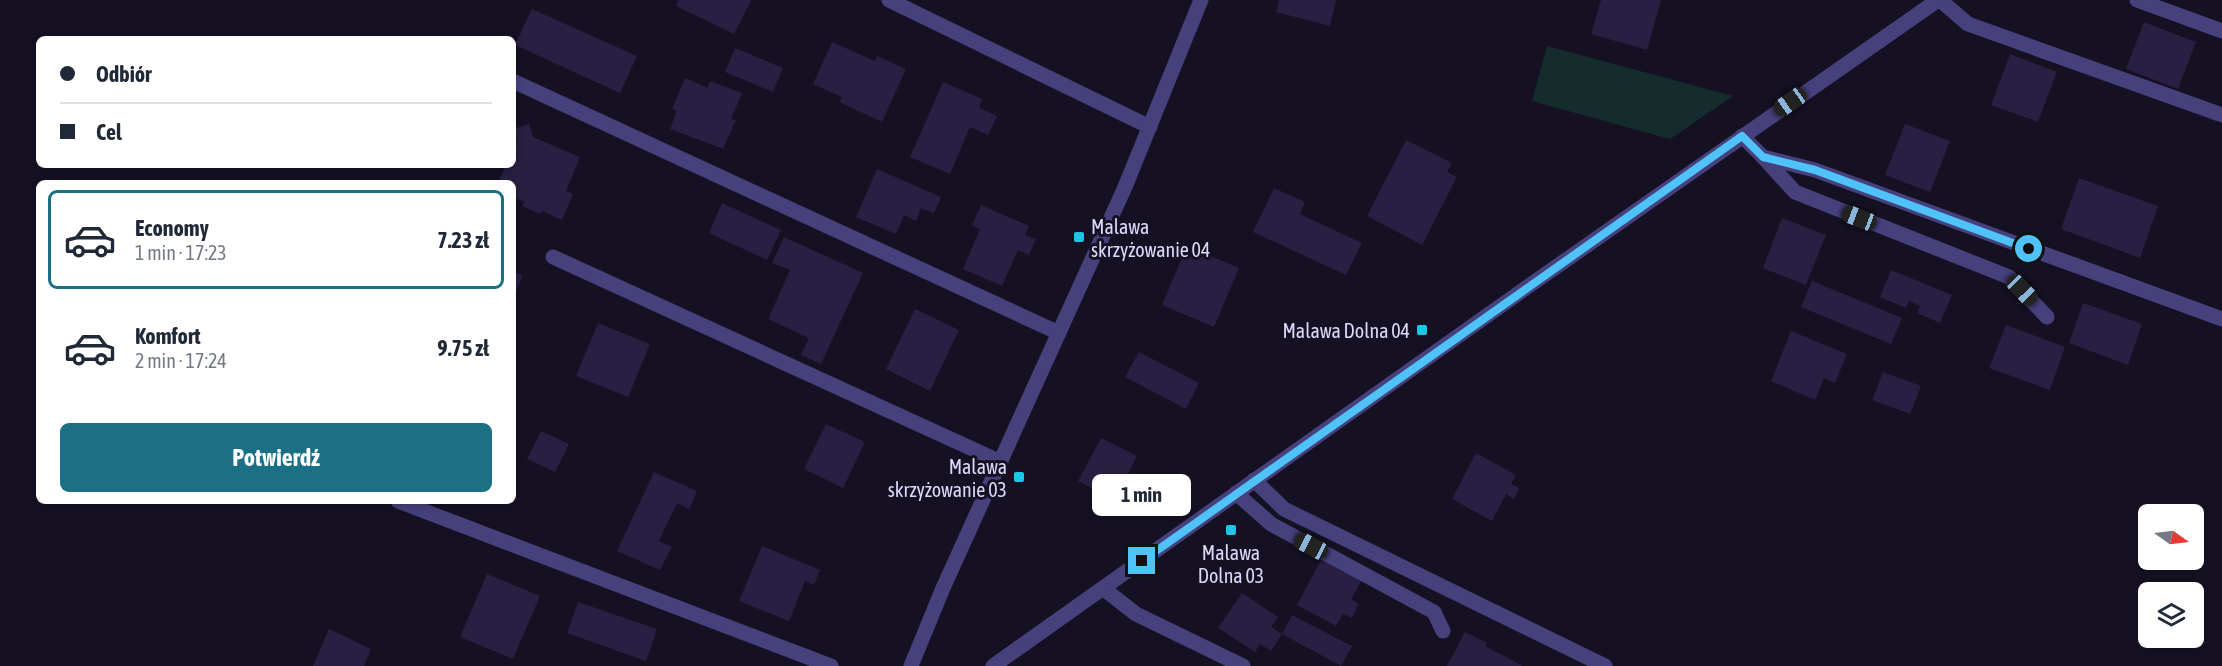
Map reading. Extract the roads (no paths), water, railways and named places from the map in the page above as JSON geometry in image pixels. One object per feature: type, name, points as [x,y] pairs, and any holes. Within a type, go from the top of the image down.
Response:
[{"type":"street","points":[[889,0],[1150,127]]},
{"type":"street","points":[[911,666],[943,588],[1150,127],[1200,0]]},
{"type":"street","points":[[994,666],[1742,136],[1939,0],[1968,24],[2222,116]]},
{"type":"street","points":[[2137,0],[2222,32]]},
{"type":"street","points":[[516,82],[1059,333]]},
{"type":"street","points":[[1742,136],[1795,192],[2009,277],[2047,317]]},
{"type":"street","points":[[1763,157],[1815,170],[2222,319]]},
{"type":"street","points":[[553,257],[1001,462]]},
{"type":"street","points":[[1254,480],[1284,509],[1605,666]]},
{"type":"street","points":[[1236,493],[1271,524],[1434,612],[1443,631]]},
{"type":"street","points":[[406,504],[831,666]]},
{"type":"street","points":[[1104,589],[1136,614],[1243,666]]},
{"type":"place","name":"Malawa skrzyżowanie 04","points":[[1079,237]]},
{"type":"place","name":"Malawa Dolna 04","points":[[1422,330]]},
{"type":"place","name":"Malawa skrzyżowanie 03","points":[[1019,477]]},
{"type":"place","name":"Malawa Dolna 03","points":[[1231,530]]}]
